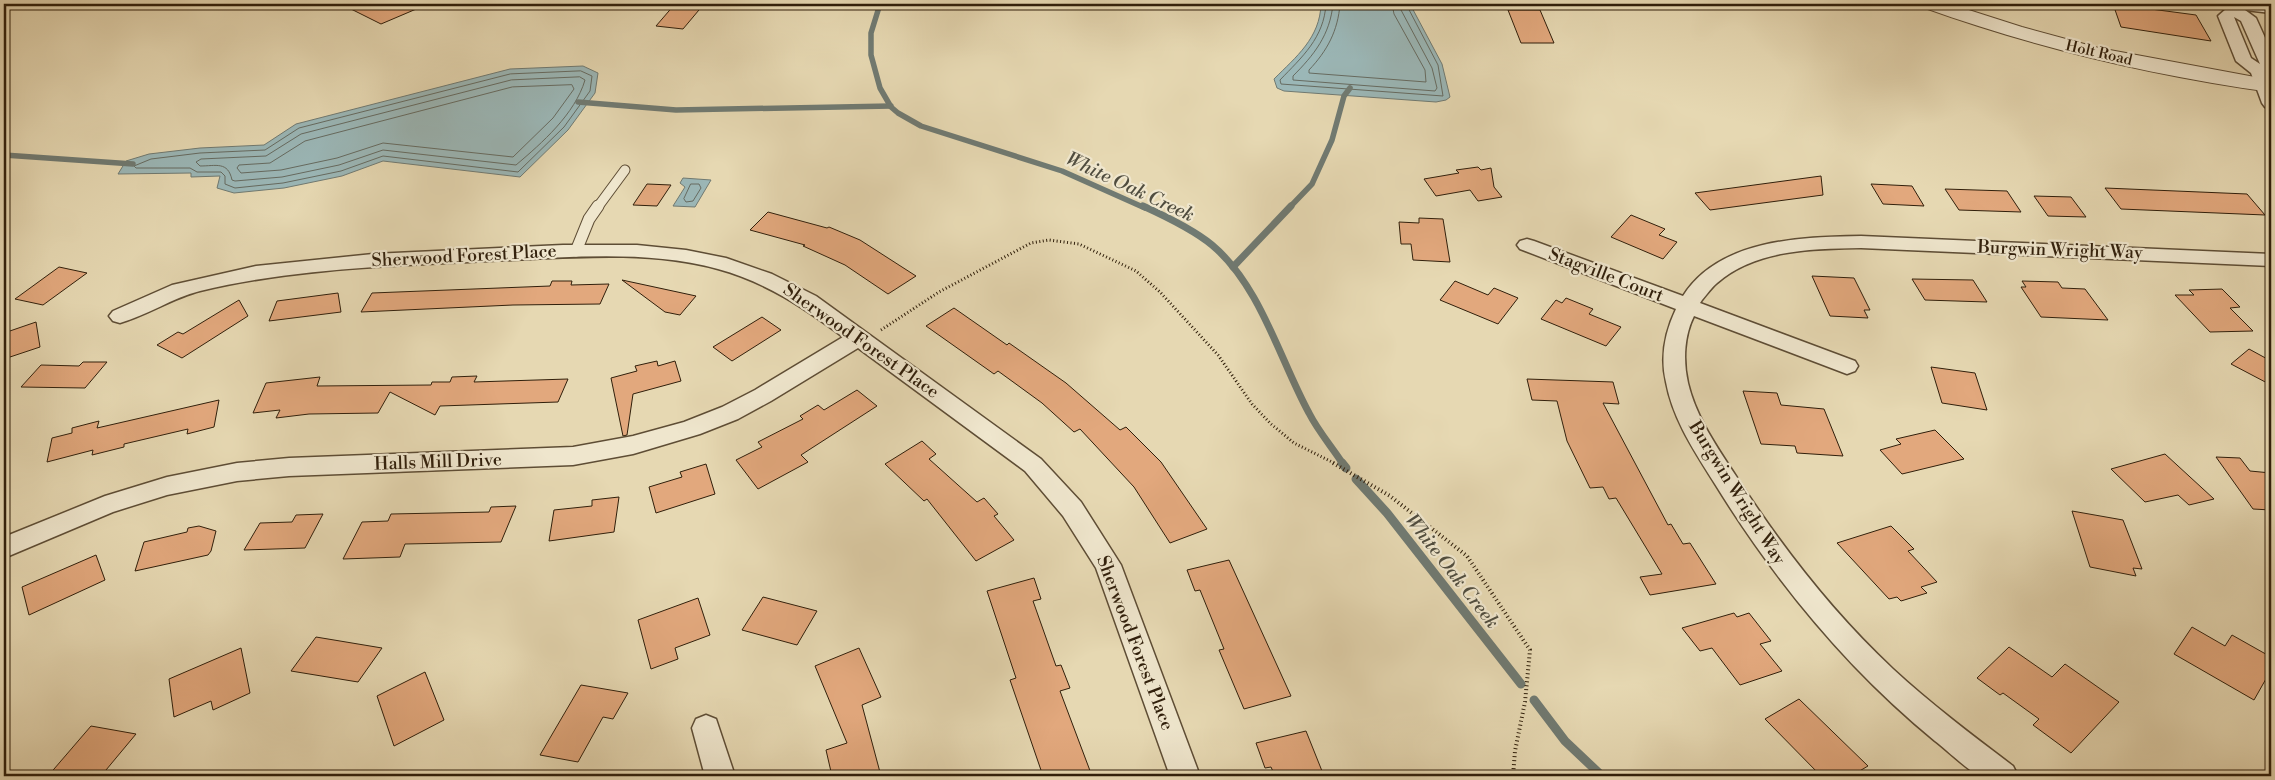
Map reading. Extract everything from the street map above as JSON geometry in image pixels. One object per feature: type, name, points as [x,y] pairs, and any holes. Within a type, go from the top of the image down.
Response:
[{"type":"street","name":"Holt Road","points":[[1932,4],[2002,28],[2098,54],[2266,86]]},
{"type":"street","points":[[2235,6],[2248,18],[2270,67],[2266,86]]},
{"type":"street","points":[[2235,6],[2271,8]]},
{"type":"street","name":"Burgwin Wright Way","points":[[2003,776],[1904,697],[1867,662],[1801,590],[1764,541],[1703,445],[1679,392],[1674,349],[1686,305],[1702,284],[1717,272],[1736,262],[1779,249],[1827,242],[1880,242],[2271,260]]},
{"type":"street","name":"Stagville Court","points":[[1527,245],[1848,366]]},
{"type":"street","name":"Sherwood Forest Place","points":[[120,316],[178,290],[229,278],[288,268],[368,260],[576,251],[647,251],[688,256],[752,272],[780,284],[810,301],[1033,465],[1072,509],[1108,565],[1185,776]]},
{"type":"street","name":"Halls Mill Drive","points":[[4,548],[105,505],[167,486],[237,472],[289,467],[573,456],[615,450],[700,426],[731,412],[764,395],[858,338]]},
{"type":"street","points":[[706,728],[720,776]]},
{"type":"lane","points":[[576,251],[589,219],[625,170]]},
{"type":"path","points":[[858,338],[875,334],[940,292],[1030,243],[1049,240],[1079,244],[1136,271],[1160,292],[1218,355],[1252,404],[1271,424],[1294,443],[1340,466],[1390,496],[1467,556],[1530,650],[1525,702],[1515,751],[1513,776]]},
{"type":"water","points":[[1321,4],[1410,4],[1442,64],[1450,97],[1436,102],[1284,91],[1277,88],[1274,79],[1298,55],[1311,37],[1320,16]]},
{"type":"water","points":[[583,66],[598,73],[595,93],[568,130],[520,177],[383,161],[342,176],[284,188],[234,193],[217,188],[220,176],[191,177],[191,173],[118,174],[126,161],[149,154],[200,148],[264,145],[296,124],[510,69]]},
{"type":"water","points":[[683,178],[711,180],[695,207],[673,206],[685,187],[680,183]]},
{"type":"building","points":[[341,4],[428,4],[381,24]]},
{"type":"building","points":[[675,4],[704,4],[683,29],[656,26]]},
{"type":"building","points":[[2113,4],[2196,15],[2211,41],[2121,27]]},
{"type":"building","points":[[1508,10],[1540,10],[1554,43],[1521,43]]},
{"type":"building","points":[[1478,167],[1481,170],[1491,168],[1494,187],[1502,197],[1478,201],[1470,190],[1436,196],[1424,179],[1459,173],[1456,170]]},
{"type":"building","points":[[1821,176],[1823,195],[1710,210],[1695,193]]},
{"type":"building","points":[[647,184],[671,185],[657,206],[633,205]]},
{"type":"building","points":[[1871,184],[1912,186],[1924,206],[1883,204]]},
{"type":"building","points":[[2105,188],[2247,194],[2265,215],[2121,209]]},
{"type":"building","points":[[1945,189],[2007,191],[2021,212],[1959,210]]},
{"type":"building","points":[[2034,196],[2071,197],[2086,217],[2048,216]]},
{"type":"building","points":[[768,212],[829,227],[860,240],[916,276],[888,294],[845,265],[803,246],[805,245],[750,230]]},
{"type":"building","points":[[1631,215],[1665,229],[1659,235],[1677,242],[1663,259],[1611,237]]},
{"type":"building","points":[[1419,218],[1443,219],[1450,262],[1413,260],[1411,244],[1401,244],[1399,222],[1419,223]]},
{"type":"building","points":[[59,267],[87,273],[43,305],[15,299]]},
{"type":"building","points":[[1812,276],[1854,278],[1870,310],[1864,310],[1868,318],[1830,316]]},
{"type":"building","points":[[1912,279],[1973,280],[1987,302],[1925,300]]},
{"type":"building","points":[[622,280],[696,296],[680,315],[665,312]]},
{"type":"building","points":[[552,281],[572,281],[571,285],[609,284],[600,304],[513,305],[361,312],[372,293],[550,286]]},
{"type":"building","points":[[1455,281],[1488,295],[1494,288],[1518,298],[1498,324],[1440,300]]},
{"type":"building","points":[[2022,281],[2058,282],[2062,288],[2085,289],[2108,320],[2041,317],[2021,287],[2026,287]]},
{"type":"building","points":[[2222,289],[2240,307],[2230,308],[2253,331],[2210,332],[2175,295],[2194,295],[2189,290]]},
{"type":"building","points":[[338,293],[341,312],[269,321],[277,301]]},
{"type":"building","points":[[1566,298],[1593,309],[1589,314],[1621,327],[1606,346],[1541,319],[1556,300],[1562,303]]},
{"type":"building","points":[[239,300],[248,316],[182,358],[157,345],[178,332],[183,334]]},
{"type":"building","points":[[954,308],[1007,345],[1009,343],[1066,383],[1120,430],[1126,427],[1161,462],[1207,529],[1170,543],[1134,487],[1080,429],[1074,432],[1042,403],[998,371],[994,374],[926,326]]},
{"type":"building","points":[[762,317],[781,330],[732,361],[713,347]]},
{"type":"building","points":[[36,322],[40,347],[4,359],[4,333]]},
{"type":"building","points":[[2249,349],[2271,361],[2271,385],[2231,364]]},
{"type":"building","points":[[657,361],[658,366],[675,361],[681,381],[633,394],[627,435],[623,436],[611,378],[637,371],[635,366]]},
{"type":"building","points":[[83,362],[107,362],[85,388],[21,387],[41,365],[79,366]]},
{"type":"building","points":[[1931,367],[1975,373],[1987,410],[1942,403]]},
{"type":"building","points":[[477,376],[474,382],[568,379],[558,402],[440,406],[435,415],[390,392],[378,413],[309,414],[276,418],[280,410],[253,413],[266,383],[320,377],[317,386],[431,385],[432,382],[450,382],[452,377]]},
{"type":"building","points":[[1527,379],[1613,382],[1619,404],[1603,403],[1668,525],[1671,524],[1683,544],[1690,543],[1716,584],[1650,595],[1640,577],[1662,574],[1616,498],[1609,499],[1603,487],[1590,488],[1567,441],[1557,401],[1532,400]]},
{"type":"building","points":[[857,390],[877,406],[801,455],[808,462],[758,489],[736,460],[762,447],[758,442],[803,419],[800,416],[818,405],[824,410]]},
{"type":"building","points":[[1743,391],[1777,393],[1781,405],[1824,409],[1843,456],[1797,453],[1795,446],[1761,444]]},
{"type":"building","points":[[219,400],[214,427],[187,434],[188,429],[124,444],[124,447],[92,455],[93,450],[47,462],[52,438],[72,433],[72,428],[99,421],[97,428]]},
{"type":"building","points":[[1935,430],[1964,459],[1902,474],[1880,450],[1901,444],[1896,439]]},
{"type":"building","points":[[922,441],[936,454],[929,459],[977,502],[984,498],[998,514],[994,516],[1014,540],[976,561],[927,499],[924,501],[885,464]]},
{"type":"building","points":[[2165,454],[2214,499],[2189,505],[2178,495],[2145,502],[2111,469]]},
{"type":"building","points":[[2216,457],[2240,458],[2250,471],[2271,473],[2271,510],[2253,509]]},
{"type":"building","points":[[706,464],[715,494],[656,513],[649,487],[682,477],[680,472]]},
{"type":"building","points":[[619,497],[614,532],[549,541],[554,510],[592,506],[592,500]]},
{"type":"building","points":[[516,506],[501,542],[405,544],[400,557],[343,559],[362,522],[388,521],[391,514],[489,512],[491,507]]},
{"type":"building","points":[[2072,511],[2123,520],[2142,569],[2133,568],[2136,576],[2090,567]]},
{"type":"building","points":[[323,514],[305,548],[244,550],[260,523],[292,522],[296,515]]},
{"type":"building","points":[[199,526],[216,531],[211,551],[208,555],[135,571],[144,542],[187,532],[188,528]]},
{"type":"building","points":[[1891,526],[1914,549],[1908,551],[1937,582],[1921,587],[1927,593],[1901,601],[1897,597],[1889,599],[1837,543]]},
{"type":"building","points":[[96,555],[105,580],[29,615],[22,587]]},
{"type":"building","points":[[1229,560],[1291,696],[1244,709],[1219,650],[1224,649],[1200,590],[1195,591],[1187,570]]},
{"type":"building","points":[[1034,578],[1041,599],[1033,601],[1056,666],[1061,665],[1070,688],[1060,691],[1092,776],[1043,776],[1010,680],[1016,678],[987,591]]},
{"type":"building","points":[[763,597],[817,611],[797,645],[742,630]]},
{"type":"building","points":[[698,598],[710,635],[675,648],[678,659],[651,669],[638,620]]},
{"type":"building","points":[[1734,613],[1737,617],[1749,613],[1771,641],[1760,644],[1782,671],[1740,685],[1712,648],[1700,651],[1682,628]]},
{"type":"building","points":[[2192,627],[2225,646],[2232,635],[2271,657],[2271,670],[2254,700],[2174,654]]},
{"type":"building","points":[[316,637],[382,648],[358,682],[291,671]]},
{"type":"building","points":[[2009,647],[2052,677],[2065,664],[2119,702],[2071,753],[2033,725],[2039,719],[2003,693],[2000,695],[1977,678]]},
{"type":"building","points":[[241,648],[250,693],[213,710],[211,701],[174,717],[169,679]]},
{"type":"building","points":[[859,648],[881,697],[862,705],[881,776],[832,776],[826,750],[847,743],[815,666]]},
{"type":"building","points":[[425,672],[444,720],[394,746],[377,696]]},
{"type":"building","points":[[581,685],[628,693],[613,719],[603,717],[578,762],[540,755]]},
{"type":"building","points":[[1799,699],[1868,766],[1851,776],[1821,776],[1765,719]]},
{"type":"building","points":[[91,726],[136,734],[101,776],[48,776]]},
{"type":"building","points":[[1306,731],[1324,776],[1275,776],[1271,767],[1265,768],[1256,743]]},
{"type":"waterway","name":"White Oak Creek","points":[[880,4],[871,33],[871,55],[880,88],[890,106]]},
{"type":"waterway","points":[[1289,208],[1312,184],[1332,140],[1344,96],[1350,88]]},
{"type":"waterway","points":[[578,102],[676,110],[890,106]]},
{"type":"waterway","name":"White Oak Creek","points":[[890,106],[898,113],[921,126],[1062,171],[1145,208]]},
{"type":"waterway","points":[[4,155],[133,164]]},
{"type":"waterway","name":"White Oak Creek","points":[[1143,206],[1197,234],[1212,245],[1229,262],[1243,281],[1268,324],[1298,392],[1313,420],[1343,464]]},
{"type":"waterway","points":[[1233,267],[1291,206]]},
{"type":"waterway","name":"White Oak Creek","points":[[1342,463],[1346,468]]},
{"type":"waterway","name":"White Oak Creek","points":[[1356,479],[1387,513],[1521,684]]},
{"type":"waterway","name":"White Oak Creek","points":[[1534,700],[1565,741],[1602,776]]}]
